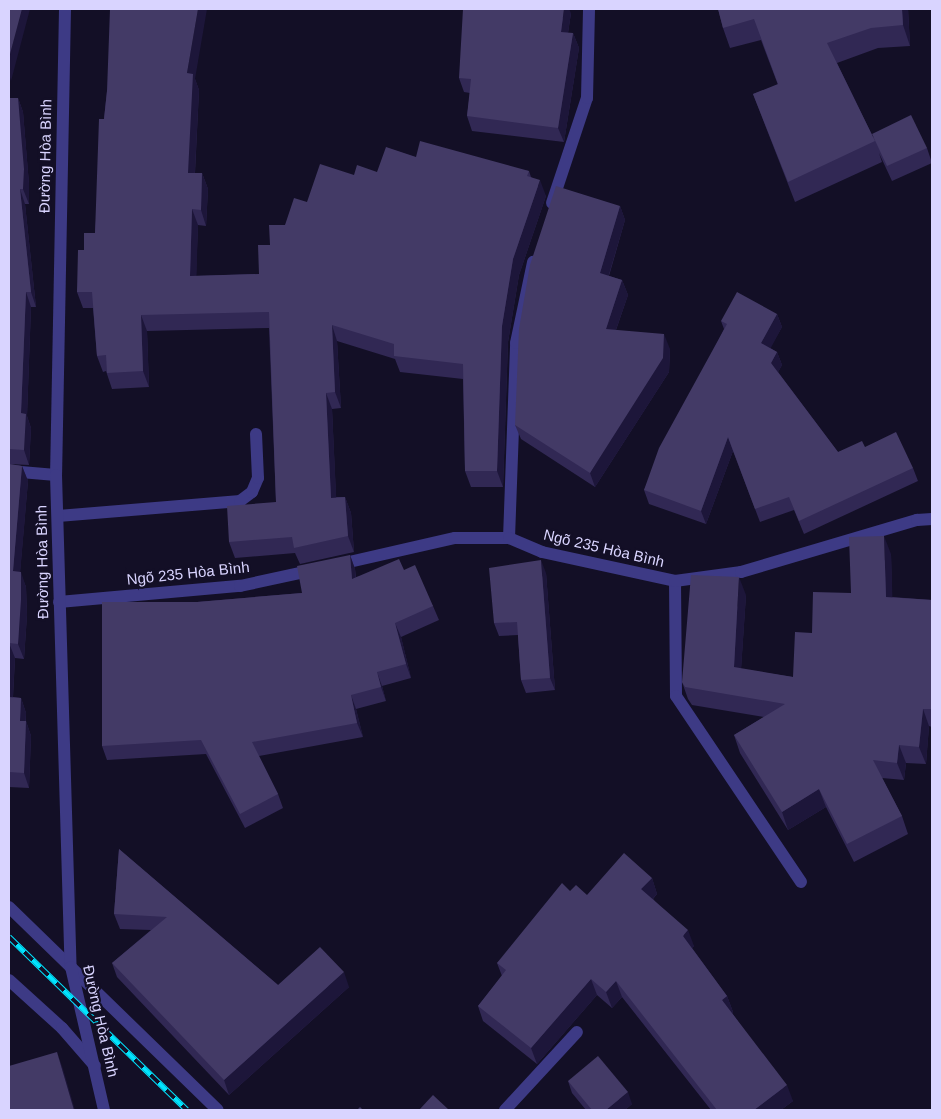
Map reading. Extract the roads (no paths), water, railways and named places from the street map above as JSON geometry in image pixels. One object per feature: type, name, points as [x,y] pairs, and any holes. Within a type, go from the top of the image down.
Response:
[{"type":"street","name":"Đường Hòa Bình","points":[[65,9],[56,475],[71,967],[96,1068],[104,1110]]},
{"type":"street","points":[[546,221],[587,98],[589,9]]},
{"type":"street","points":[[509,538],[516,343],[536,250]]},
{"type":"street","points":[[58,516],[240,501],[252,492],[258,478],[256,434]]},
{"type":"street","points":[[9,472],[56,475]]},
{"type":"street","name":"Ngõ 235 Hòa Bình","points":[[59,602],[240,586],[455,538],[509,538],[542,552],[675,580],[741,572],[917,520],[932,519]]},
{"type":"street","points":[[675,580],[676,696],[801,882]]},
{"type":"street","points":[[9,906],[218,1110]]},
{"type":"street","points":[[9,980],[62,1028],[96,1068]]},
{"type":"street","points":[[505,1110],[578,1032]]},
{"type":"railway","points":[[9,937],[187,1110]]}]
